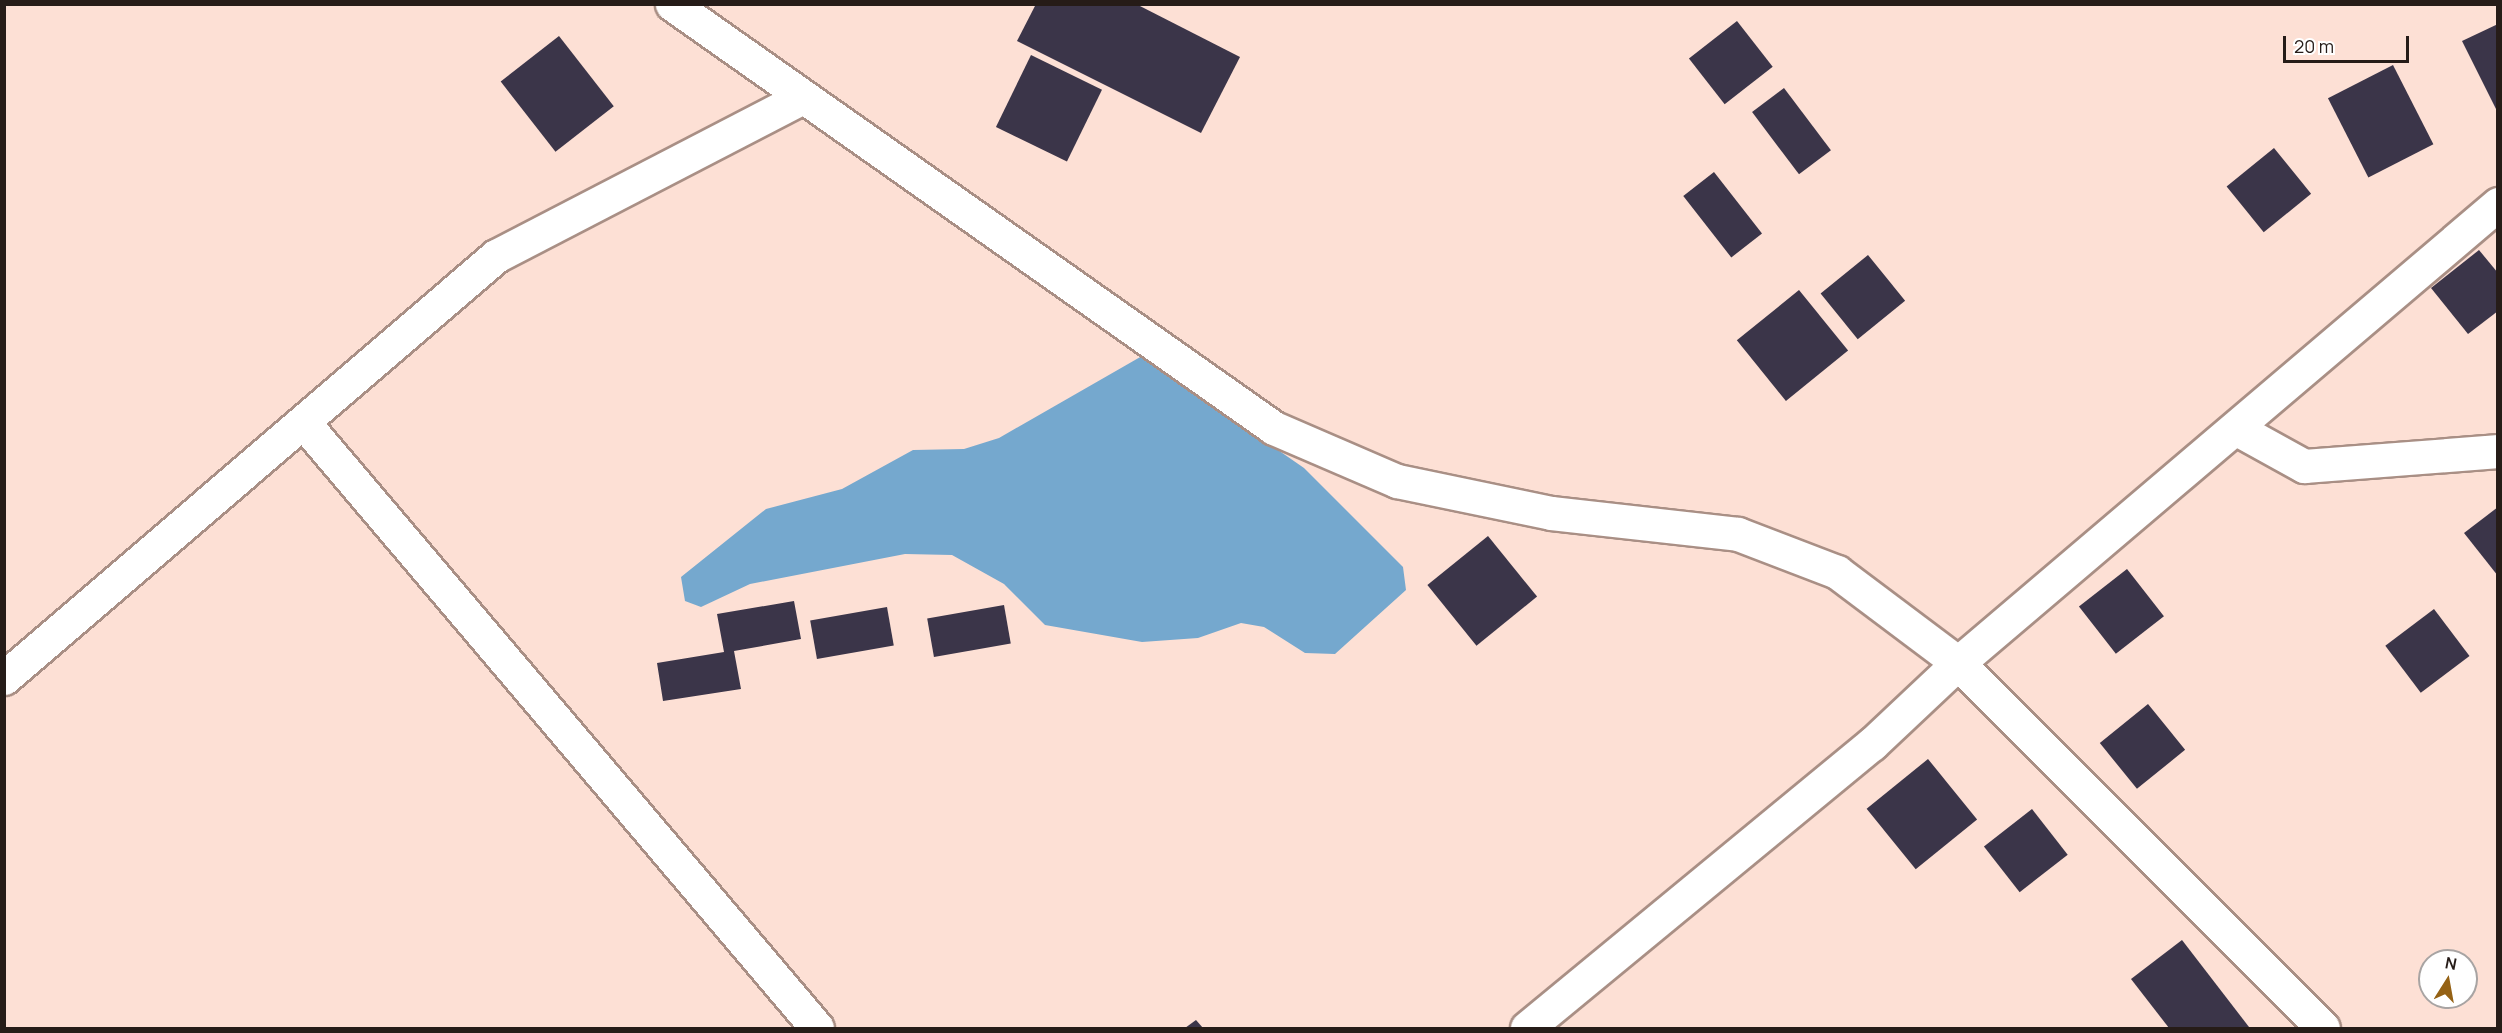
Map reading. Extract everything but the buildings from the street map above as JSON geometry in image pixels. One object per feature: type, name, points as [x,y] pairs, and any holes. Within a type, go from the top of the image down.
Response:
[{"type":"street","points":[[672,4],[801,98],[1274,428],[1397,481],[1551,513],[1738,534],[1837,572],[1958,663],[2322,1029]]},
{"type":"street","points":[[4,678],[496,256],[801,98]]},
{"type":"street","points":[[1527,1029],[1872,744],[1958,663],[2238,429],[2498,204]]},
{"type":"street","points":[[304,423],[816,1029]]},
{"type":"street","points":[[2238,429],[2304,466],[2498,451]]},
{"type":"water","points":[[1142,356],[1304,468],[1403,567],[1406,590],[1335,654],[1305,653],[1264,627],[1241,623],[1198,638],[1142,642],[1045,625],[1004,584],[952,555],[905,554],[750,584],[701,607],[685,601],[681,577],[766,509],[842,489],[913,450],[964,449],[999,438]]}]
